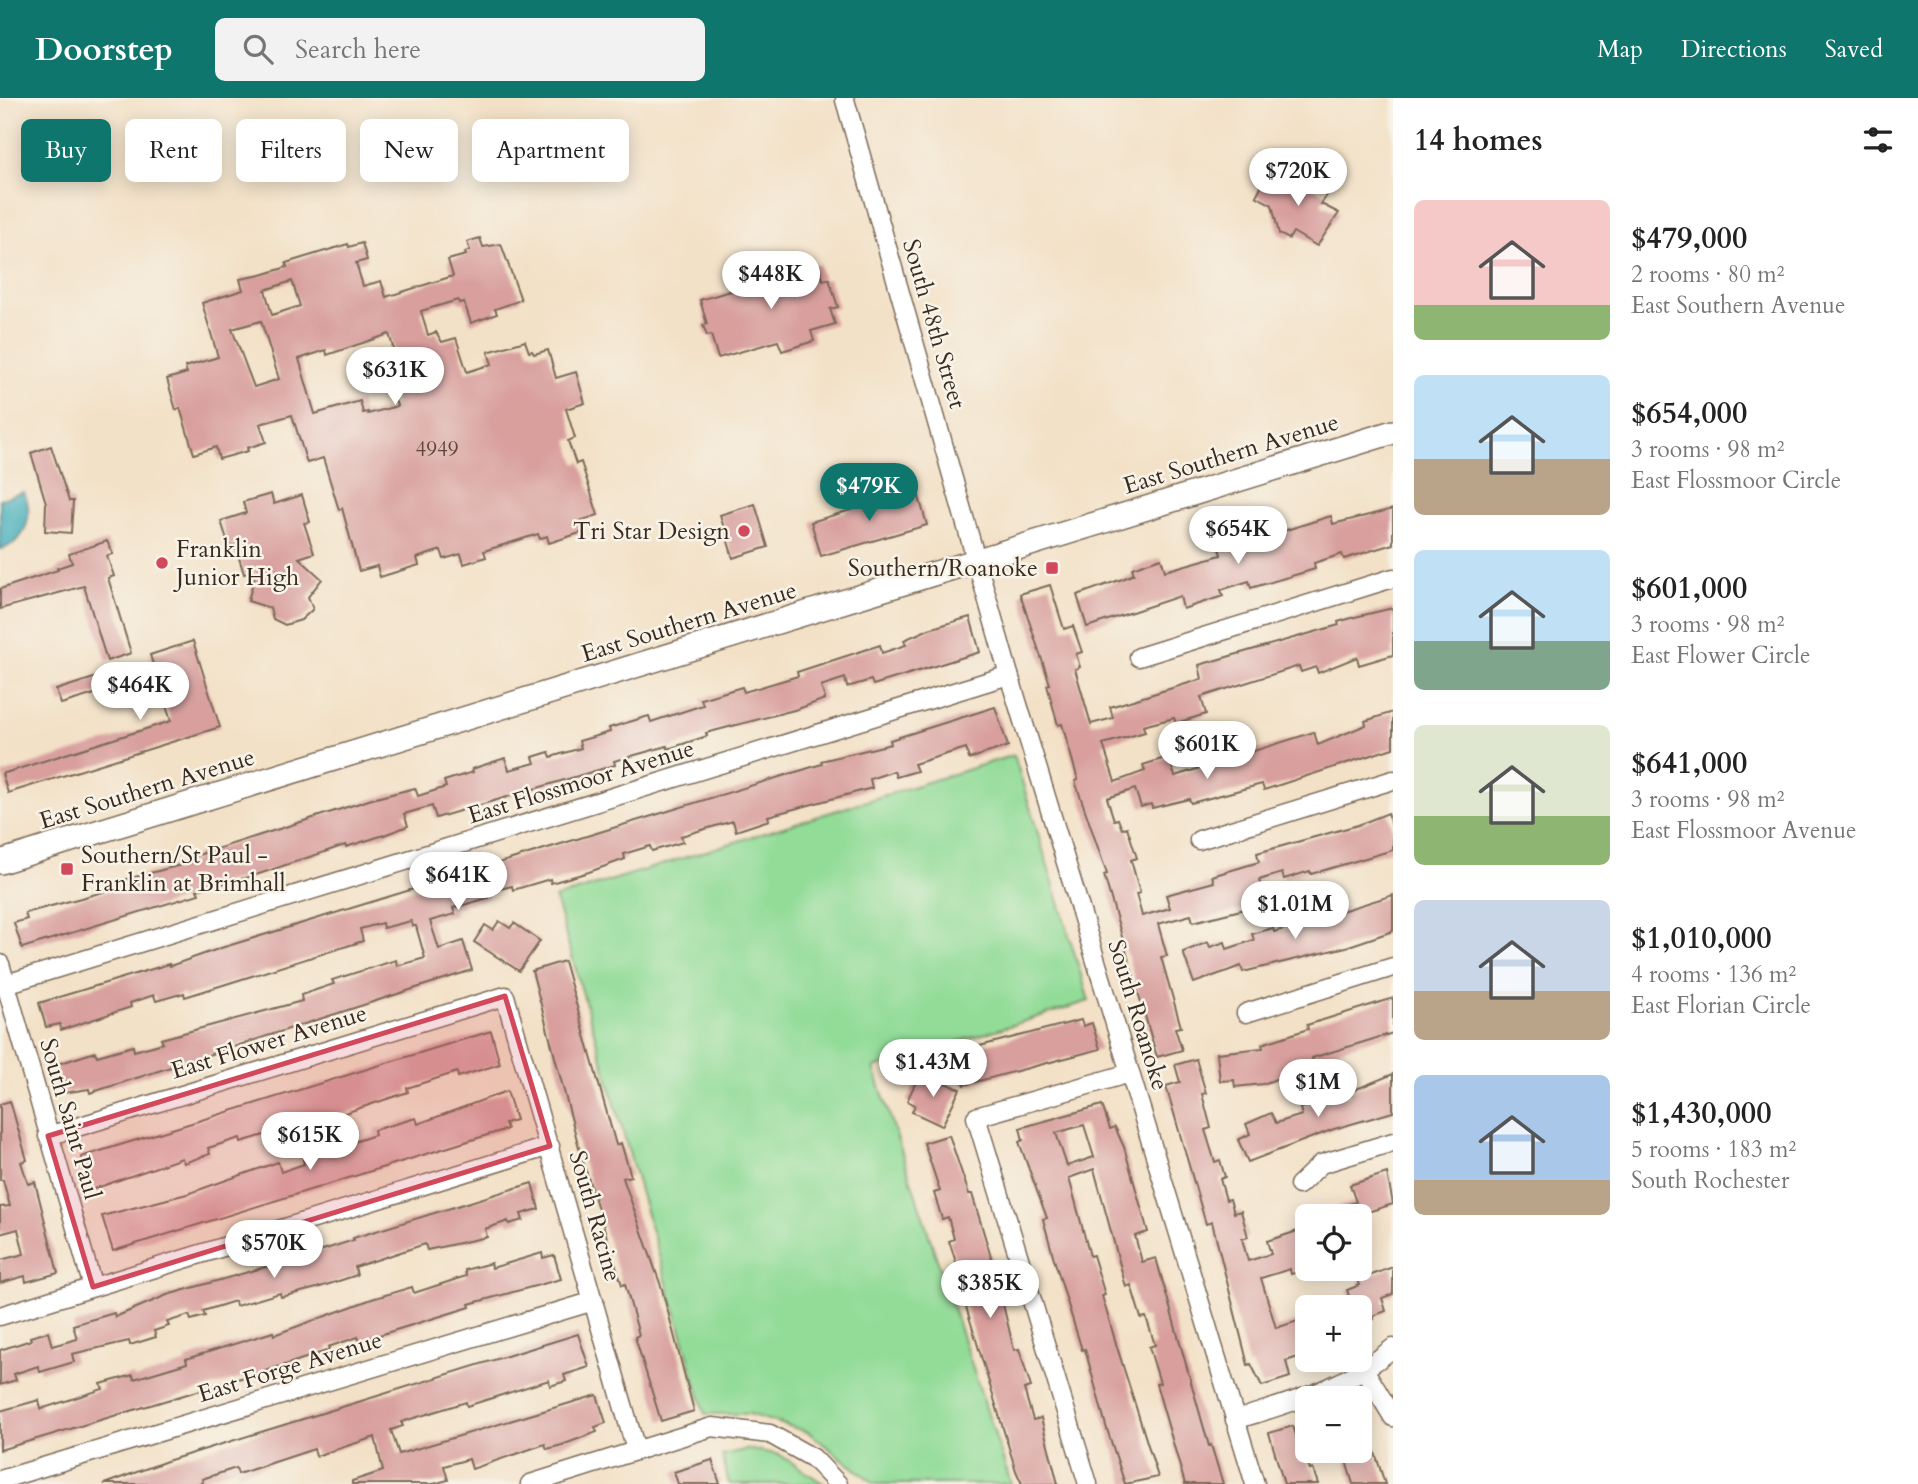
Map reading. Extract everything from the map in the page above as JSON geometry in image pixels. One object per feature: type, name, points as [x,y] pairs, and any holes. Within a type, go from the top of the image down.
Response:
[{"type":"main road","name":"East Southern Avenue","points":[[0,862],[1393,432]]},
{"type":"street","name":"South 48th Street","points":[[845,100],[976,561]]},
{"type":"street","name":"South Roanoke","points":[[976,561],[1255,1484]]},
{"type":"street","points":[[1139,657],[1393,578]]},
{"type":"street","name":"East Flossmoor Avenue","points":[[6,984],[1009,675]]},
{"type":"street","points":[[1199,840],[1393,780]]},
{"type":"street","name":"South Saint Paul","points":[[0,964],[93,1287]]},
{"type":"street","points":[[1246,1013],[1393,967]]},
{"type":"street","name":"East Flower Avenue","points":[[48,1136],[505,996]]},
{"type":"street","name":"South Racine","points":[[505,996],[636,1450]]},
{"type":"street","points":[[1088,1484],[976,1117],[1130,1073]]},
{"type":"street","points":[[1298,1185],[1321,1164],[1393,1142]]},
{"type":"street","points":[[0,1316],[550,1146]]},
{"type":"street","name":"East Forge Avenue","points":[[0,1480],[594,1301]]},
{"type":"street","points":[[1372,1365],[1393,1348]]},
{"type":"street","points":[[1235,1420],[1319,1393],[1363,1372]]},
{"type":"street","points":[[1366,1372],[1393,1417]]},
{"type":"street","points":[[530,1484],[712,1427],[770,1434],[813,1458],[838,1484]]},
{"type":"highlighted area","points":[[505,996],[550,1146],[93,1287],[48,1136]]},
{"type":"green space","points":[[1014,755],[1089,1001],[874,1068],[1011,1484],[875,1484],[808,1432],[749,1414],[705,1414],[555,898]]},
{"type":"green space","points":[[749,1449],[780,1455],[824,1484],[729,1484],[722,1455]]},
{"type":"water","points":[[24,492],[28,510],[26,527],[17,541],[0,549],[0,499]]},
{"type":"building","points":[[1290,171],[1302,177],[1300,180],[1327,195],[1321,204],[1339,213],[1317,246],[1293,232],[1289,239],[1279,234],[1272,205],[1256,196],[1267,175],[1283,184]]},
{"type":"building","points":[[480,238],[483,247],[501,244],[521,300],[495,309],[497,314],[471,323],[464,302],[459,303],[458,300],[421,311],[428,335],[436,332],[442,342],[456,338],[467,372],[492,364],[488,352],[525,341],[529,352],[534,354],[548,350],[556,378],[576,372],[585,403],[566,409],[575,438],[568,441],[576,464],[581,462],[598,515],[580,521],[583,532],[549,543],[547,536],[540,539],[538,534],[484,551],[486,557],[464,564],[461,554],[444,559],[441,550],[417,558],[419,565],[380,577],[377,566],[359,571],[342,508],[339,510],[323,458],[307,463],[292,415],[260,424],[266,442],[247,448],[248,451],[219,459],[216,447],[194,454],[180,408],[176,410],[167,379],[187,373],[185,367],[218,357],[202,303],[243,290],[240,279],[287,267],[286,263],[348,244],[349,247],[362,243],[367,260],[356,263],[363,286],[381,281],[386,297],[453,276],[448,260],[466,255],[465,252],[470,250],[467,242]],"holes":[[[292,281],[300,306],[272,315],[265,290]],[[261,321],[279,379],[254,387],[232,329]],[[389,334],[396,357],[382,361],[397,406],[368,414],[363,413],[360,401],[315,414],[299,359],[326,350],[327,355]]]},
{"type":"building","points":[[791,263],[793,272],[819,264],[823,280],[829,279],[838,307],[830,309],[835,324],[811,331],[814,341],[782,351],[778,341],[718,358],[711,335],[707,336],[703,325],[707,324],[700,300],[761,282],[758,272]]},
{"type":"building","points":[[51,446],[69,501],[73,501],[71,533],[45,531],[46,503],[31,453]]},
{"type":"building","points":[[917,490],[927,525],[821,556],[811,522]]},
{"type":"building","points":[[271,494],[274,504],[302,495],[310,522],[304,523],[314,553],[299,558],[322,579],[308,597],[313,609],[301,620],[285,625],[273,619],[270,608],[248,601],[256,571],[244,574],[235,545],[229,546],[221,521],[246,513],[243,502]]},
{"type":"building","name":"Tri Star Design","points":[[755,504],[768,547],[733,558],[720,515]]},
{"type":"building","points":[[1393,509],[1393,544],[1344,559],[1342,554],[1314,563],[1315,569],[1251,588],[1249,581],[1221,590],[1223,596],[1183,609],[1180,596],[1087,627],[1077,595],[1134,574],[1132,568],[1161,558],[1165,571],[1221,555],[1219,548],[1255,537],[1257,544],[1282,537],[1280,532],[1331,516],[1333,524]]},
{"type":"building","points":[[107,541],[113,554],[107,556],[114,576],[108,578],[131,653],[107,661],[84,586],[0,609],[0,589],[58,570],[57,568],[72,563],[69,554]]},
{"type":"building","points":[[1050,585],[1064,629],[1073,626],[1082,652],[1076,654],[1080,667],[1075,669],[1091,724],[1113,718],[1110,707],[1202,679],[1199,665],[1393,608],[1393,655],[1359,665],[1357,657],[1318,673],[1316,667],[1301,672],[1299,666],[1201,697],[1206,714],[1176,723],[1174,718],[1143,726],[1145,732],[1103,744],[1115,782],[1145,771],[1143,765],[1168,757],[1175,776],[1314,732],[1318,745],[1366,725],[1365,721],[1393,712],[1393,748],[1264,790],[1262,784],[1191,803],[1189,799],[1152,808],[1151,804],[1141,807],[1135,789],[1107,798],[1114,820],[1118,819],[1122,829],[1127,827],[1137,858],[1131,860],[1140,893],[1136,894],[1142,916],[1170,908],[1166,895],[1214,882],[1212,876],[1259,862],[1257,853],[1358,825],[1388,813],[1393,830],[1393,850],[1311,874],[1310,871],[1284,879],[1282,873],[1259,880],[1264,896],[1255,899],[1257,906],[1193,922],[1191,915],[1158,924],[1167,956],[1161,957],[1181,1027],[1175,1028],[1182,1050],[1157,1057],[1104,875],[1107,874],[1075,781],[1078,780],[1062,724],[1058,725],[1047,685],[1050,684],[1020,594]]},
{"type":"building","points":[[970,617],[980,652],[873,685],[871,680],[847,687],[845,678],[821,686],[825,699],[798,709],[706,733],[707,736],[668,749],[667,746],[614,761],[615,765],[436,818],[432,806],[404,814],[408,826],[384,835],[346,847],[345,845],[253,876],[197,890],[199,894],[22,948],[14,923],[27,919],[25,913],[122,887],[120,881],[196,861],[195,856],[372,799],[415,788],[418,796],[446,787],[444,781],[505,758],[509,770],[535,763],[533,757],[549,752],[551,757],[581,748],[579,741],[610,732],[609,728],[649,716],[651,722],[703,705],[701,699],[742,687],[744,692],[798,676],[797,672],[880,645],[882,653],[906,645],[904,640],[929,629]]},
{"type":"building","points":[[193,641],[220,727],[8,793],[2,774],[171,721],[150,655]]},
{"type":"building","points":[[103,675],[108,690],[61,704],[56,690]]},
{"type":"building","points":[[995,707],[1008,746],[969,759],[966,748],[914,764],[917,771],[896,777],[894,771],[870,779],[872,788],[768,816],[769,820],[736,831],[733,821],[681,836],[683,842],[652,851],[650,846],[624,854],[625,859],[589,872],[551,883],[550,879],[513,890],[512,886],[488,892],[488,898],[453,908],[455,914],[430,921],[439,949],[463,941],[472,970],[90,1093],[89,1089],[64,1093],[55,1065],[95,1052],[97,1056],[133,1046],[134,1051],[163,1043],[161,1039],[302,1001],[301,995],[334,984],[332,980],[396,960],[397,966],[425,958],[416,926],[413,926],[411,921],[383,928],[382,923],[360,929],[363,941],[185,997],[184,993],[156,1001],[154,995],[130,1003],[131,1007],[61,1030],[60,1024],[46,1027],[39,1003],[169,964],[170,966],[221,948],[822,764],[821,761],[891,744],[890,740]]},
{"type":"building","points":[[1393,895],[1393,931],[1346,947],[1243,972],[1241,966],[1194,983],[1183,952],[1208,942],[1210,947],[1225,942],[1227,949],[1254,940],[1252,934],[1273,928],[1274,932]]},
{"type":"building","points":[[499,921],[510,928],[514,923],[540,941],[519,971],[474,942],[485,925],[493,930]]},
{"type":"building","points":[[564,961],[616,1145],[621,1143],[631,1176],[623,1178],[662,1289],[694,1411],[661,1421],[635,1337],[639,1335],[625,1284],[622,1285],[581,1155],[532,971]]},
{"type":"building","points":[[1393,998],[1393,1033],[1312,1058],[1314,1065],[1263,1084],[1235,1087],[1234,1080],[1220,1081],[1217,1053],[1263,1048],[1262,1044],[1308,1029],[1307,1025]]},
{"type":"building","points":[[1081,1020],[1083,1026],[1092,1023],[1100,1049],[964,1085],[957,1060],[967,1057],[964,1050]]},
{"type":"building","points":[[491,1031],[500,1064],[458,1077],[457,1072],[407,1088],[408,1092],[303,1127],[301,1124],[241,1142],[240,1138],[208,1148],[210,1154],[184,1163],[182,1158],[91,1190],[81,1157]]},
{"type":"building","points":[[1196,1059],[1206,1093],[1202,1094],[1211,1128],[1205,1130],[1215,1162],[1220,1160],[1225,1177],[1220,1179],[1226,1200],[1230,1199],[1234,1213],[1241,1211],[1248,1237],[1242,1239],[1248,1261],[1271,1254],[1267,1241],[1295,1232],[1295,1273],[1291,1274],[1290,1269],[1261,1278],[1276,1328],[1295,1322],[1295,1358],[1286,1361],[1290,1377],[1262,1386],[1251,1364],[1248,1365],[1212,1222],[1206,1224],[1166,1086],[1180,1082],[1175,1065]]},
{"type":"building","points":[[920,1073],[960,1089],[942,1126],[912,1112],[915,1105],[907,1101]]},
{"type":"building","points":[[1393,1074],[1393,1112],[1334,1129],[1248,1162],[1238,1140],[1250,1134],[1246,1124],[1271,1113],[1276,1123],[1302,1115],[1300,1108],[1350,1095],[1349,1092]]},
{"type":"building","points":[[507,1091],[516,1120],[505,1123],[507,1129],[113,1251],[102,1216],[187,1194],[278,1162],[281,1172],[304,1164],[303,1159],[375,1135],[374,1130],[416,1118],[418,1124]]},
{"type":"building","points":[[10,1101],[27,1160],[21,1162],[28,1184],[35,1182],[58,1273],[26,1282],[25,1276],[0,1283],[0,1260],[24,1254],[18,1229],[0,1234],[0,1207],[10,1206],[3,1180],[0,1180],[0,1104]]},
{"type":"building","points":[[1102,1105],[1110,1129],[1115,1127],[1124,1147],[1148,1232],[1135,1236],[1142,1262],[1156,1258],[1209,1446],[1211,1445],[1223,1484],[1185,1484],[1156,1384],[1160,1383],[1149,1347],[1155,1345],[1146,1317],[1141,1318],[1131,1285],[1126,1287],[1094,1169],[1069,1178],[1090,1256],[1093,1255],[1105,1295],[1102,1296],[1117,1347],[1158,1477],[1125,1484],[1085,1349],[1082,1350],[1054,1259],[1043,1219],[1047,1218],[1019,1142],[1023,1140],[1020,1128]],"holes":[[[1084,1125],[1094,1157],[1067,1166],[1056,1133]]]},
{"type":"building","points":[[949,1135],[969,1194],[972,1194],[995,1270],[980,1275],[987,1300],[1001,1296],[1014,1350],[1019,1349],[1031,1387],[1024,1389],[1033,1420],[1041,1418],[1058,1484],[1022,1484],[1016,1471],[960,1287],[964,1286],[949,1241],[954,1239],[948,1217],[942,1219],[934,1193],[940,1191],[924,1143]]},
{"type":"building","points":[[1387,1173],[1393,1204],[1372,1211],[1372,1204],[1349,1204],[1356,1202],[1350,1185]]},
{"type":"building","points":[[532,1183],[539,1209],[521,1214],[523,1220],[509,1224],[508,1221],[485,1229],[487,1237],[427,1250],[425,1244],[355,1267],[357,1275],[317,1288],[281,1297],[280,1293],[236,1306],[235,1301],[203,1311],[205,1316],[191,1320],[189,1315],[167,1322],[169,1326],[154,1331],[156,1337],[130,1345],[129,1341],[72,1354],[74,1362],[40,1372],[38,1366],[14,1374],[16,1380],[0,1385],[0,1350],[31,1340],[30,1337],[48,1332],[52,1346],[77,1339],[73,1325],[114,1313],[115,1317],[167,1295],[301,1257],[354,1240],[353,1238]]},
{"type":"building","points":[[542,1253],[543,1258],[554,1255],[561,1279],[469,1304],[470,1307],[360,1341],[358,1337],[288,1364],[0,1450],[0,1411],[39,1400],[41,1409],[103,1389],[101,1384],[133,1375],[134,1379],[187,1363],[186,1359],[273,1332],[274,1335],[372,1299],[412,1287],[414,1293],[466,1276],[465,1270],[491,1263],[492,1268]]},
{"type":"building","points":[[1393,1267],[1393,1294],[1382,1298],[1386,1311],[1373,1316],[1372,1320],[1372,1295],[1349,1295],[1347,1290],[1360,1285],[1358,1281],[1372,1281],[1372,1275]]},
{"type":"building","points":[[578,1334],[589,1367],[564,1375],[566,1381],[550,1386],[549,1380],[467,1406],[466,1402],[401,1422],[403,1426],[391,1430],[399,1454],[597,1395],[606,1423],[595,1427],[597,1432],[562,1445],[547,1449],[545,1444],[472,1469],[469,1459],[444,1466],[448,1480],[433,1484],[352,1484],[352,1481],[383,1471],[375,1437],[316,1456],[314,1449],[238,1474],[236,1468],[202,1479],[203,1482],[197,1484],[104,1484],[167,1461]]},
{"type":"building","points":[[1293,1426],[1295,1463],[1308,1463],[1318,1484],[1284,1484],[1269,1433]]},
{"type":"building","points":[[1372,1443],[1385,1484],[1353,1484],[1347,1463],[1372,1463]]},
{"type":"building","points":[[712,1460],[720,1484],[678,1484],[674,1472]]},
{"type":"place","name":"Tri Star Design","points":[[744,531]]},
{"type":"place","name":"Franklin Junior High","points":[[162,563]]},
{"type":"place","name":"Southern/Roanoke","points":[[1052,568]]},
{"type":"place","name":"Southern/St Paul - Franklin at Brimhall","points":[[67,869]]}]
